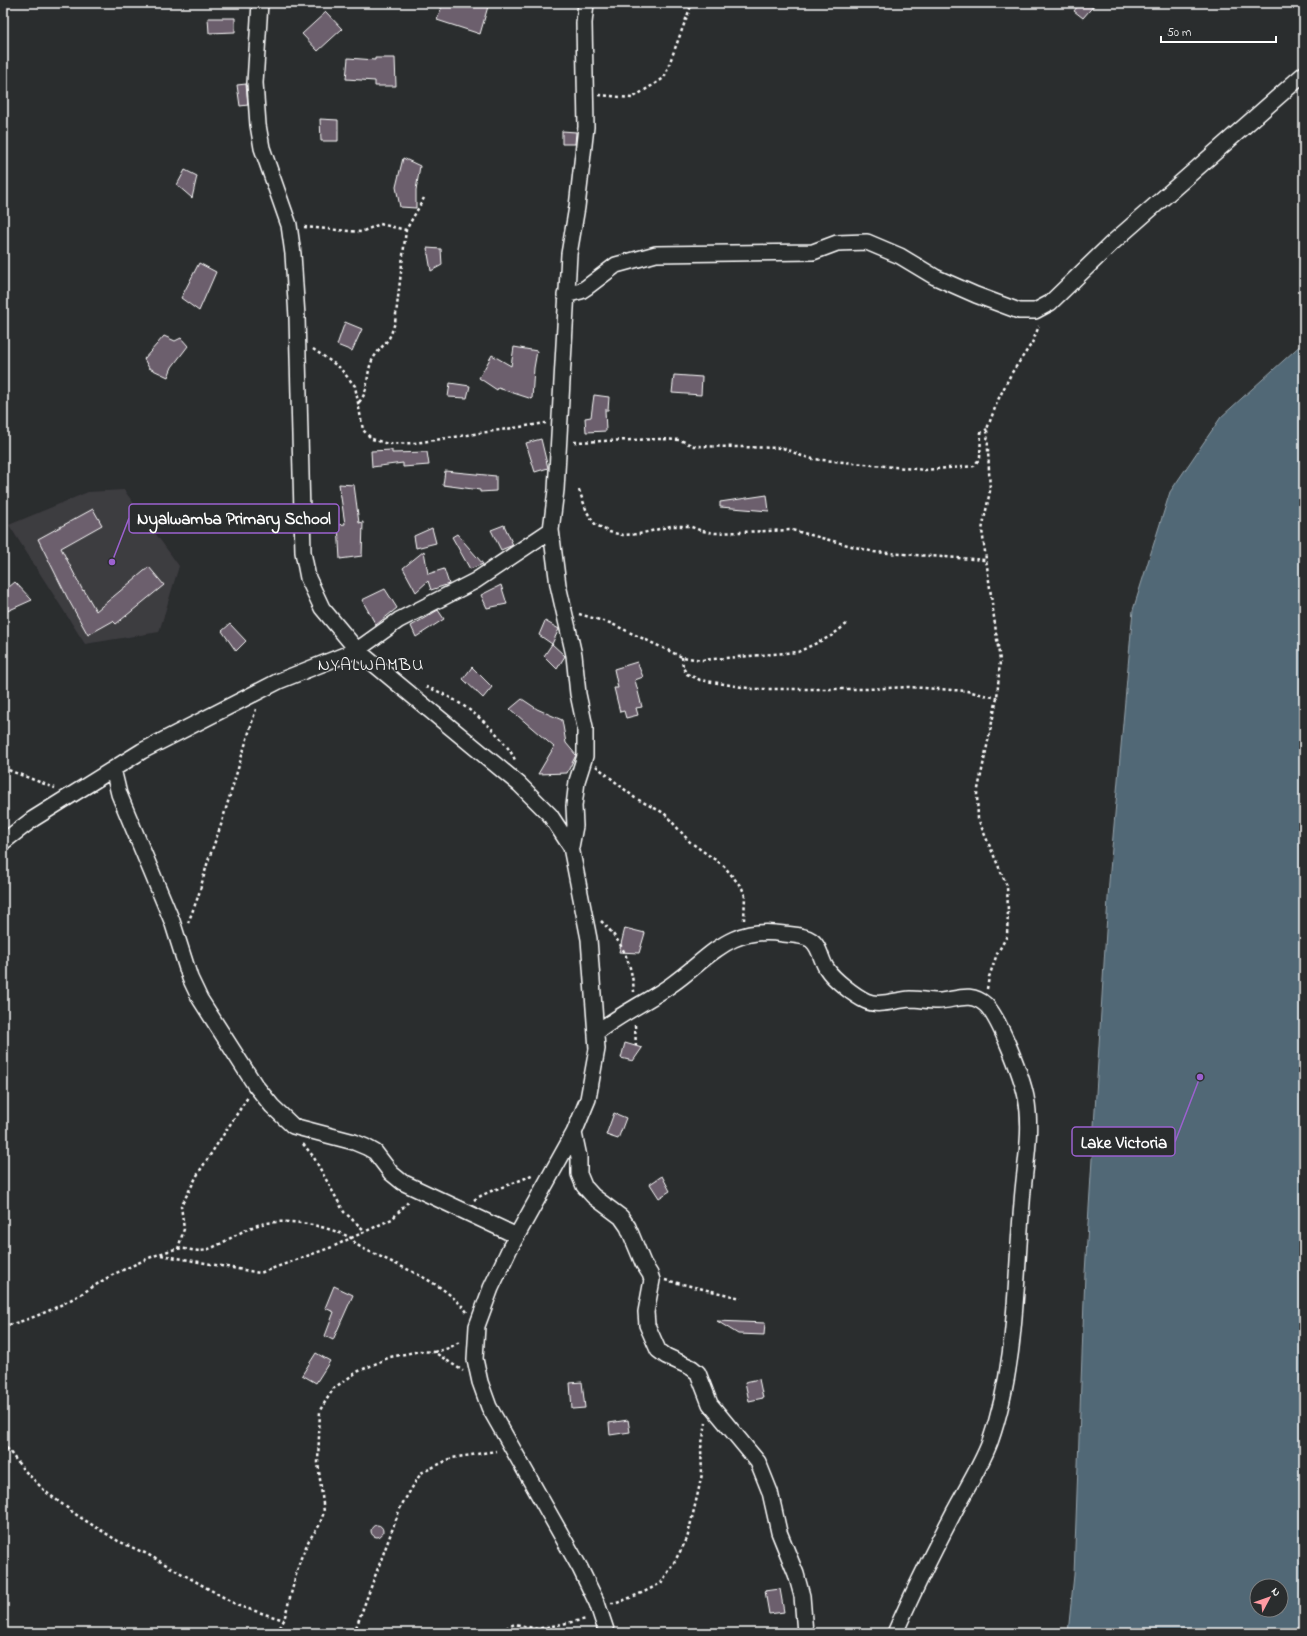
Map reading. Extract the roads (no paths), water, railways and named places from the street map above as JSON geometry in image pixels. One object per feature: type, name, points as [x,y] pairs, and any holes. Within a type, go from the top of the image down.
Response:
[{"type":"street","points":[[260,3],[255,83],[258,125],[262,148],[289,225],[298,338],[303,552],[308,578],[322,608],[357,650],[519,784],[550,815],[571,847]]},
{"type":"street","points":[[586,3],[584,23],[586,127],[577,207],[568,254],[556,490],[551,530],[563,611],[574,655],[578,694],[585,727],[585,756],[577,781],[574,806],[575,826],[571,847],[589,939],[597,1049],[588,1099],[574,1133],[517,1236],[491,1288],[477,1330],[475,1359],[480,1382],[489,1407],[510,1447],[572,1554],[597,1603],[607,1633]]},
{"type":"street","points":[[565,294],[581,291],[616,265],[656,254],[813,252],[837,243],[867,242],[900,256],[949,283],[1019,311],[1035,311],[1047,304],[1111,244],[1304,74]]},
{"type":"street","points":[[3,842],[71,795],[142,751],[261,690],[357,650],[399,620],[475,580],[551,530]]},
{"type":"street","points":[[113,769],[119,794],[172,921],[190,978],[200,999],[255,1085],[272,1106],[293,1126],[366,1147],[375,1152],[397,1177],[419,1190],[517,1236]]},
{"type":"street","points":[[596,1033],[634,1007],[672,984],[725,942],[744,935],[772,932],[810,939],[816,945],[827,971],[862,1000],[873,1004],[908,999],[939,1001],[960,996],[977,1000],[986,1005],[1004,1038],[1019,1071],[1026,1097],[1029,1124],[1028,1159],[1022,1199],[1016,1296],[1007,1377],[989,1443],[919,1581],[895,1633]]},
{"type":"street","points":[[574,1133],[579,1157],[579,1174],[584,1186],[593,1196],[621,1217],[628,1227],[643,1263],[650,1274],[652,1280],[646,1312],[647,1325],[658,1350],[666,1356],[692,1368],[698,1374],[710,1404],[758,1462],[770,1492],[779,1532],[796,1574],[802,1596],[805,1633]]},
{"type":"water","points":[[1304,342],[1304,1633],[1068,1633],[1074,1575],[1085,1273],[1109,882],[1133,610],[1170,492],[1221,417]]},
{"type":"place","name":"Nyalwamba Primary School","points":[[112,562]]},
{"type":"place","name":"Lake Victoria","points":[[1200,1077]]},
{"type":"district","name":"NYALWAMBU","points":[[371,666]]}]
